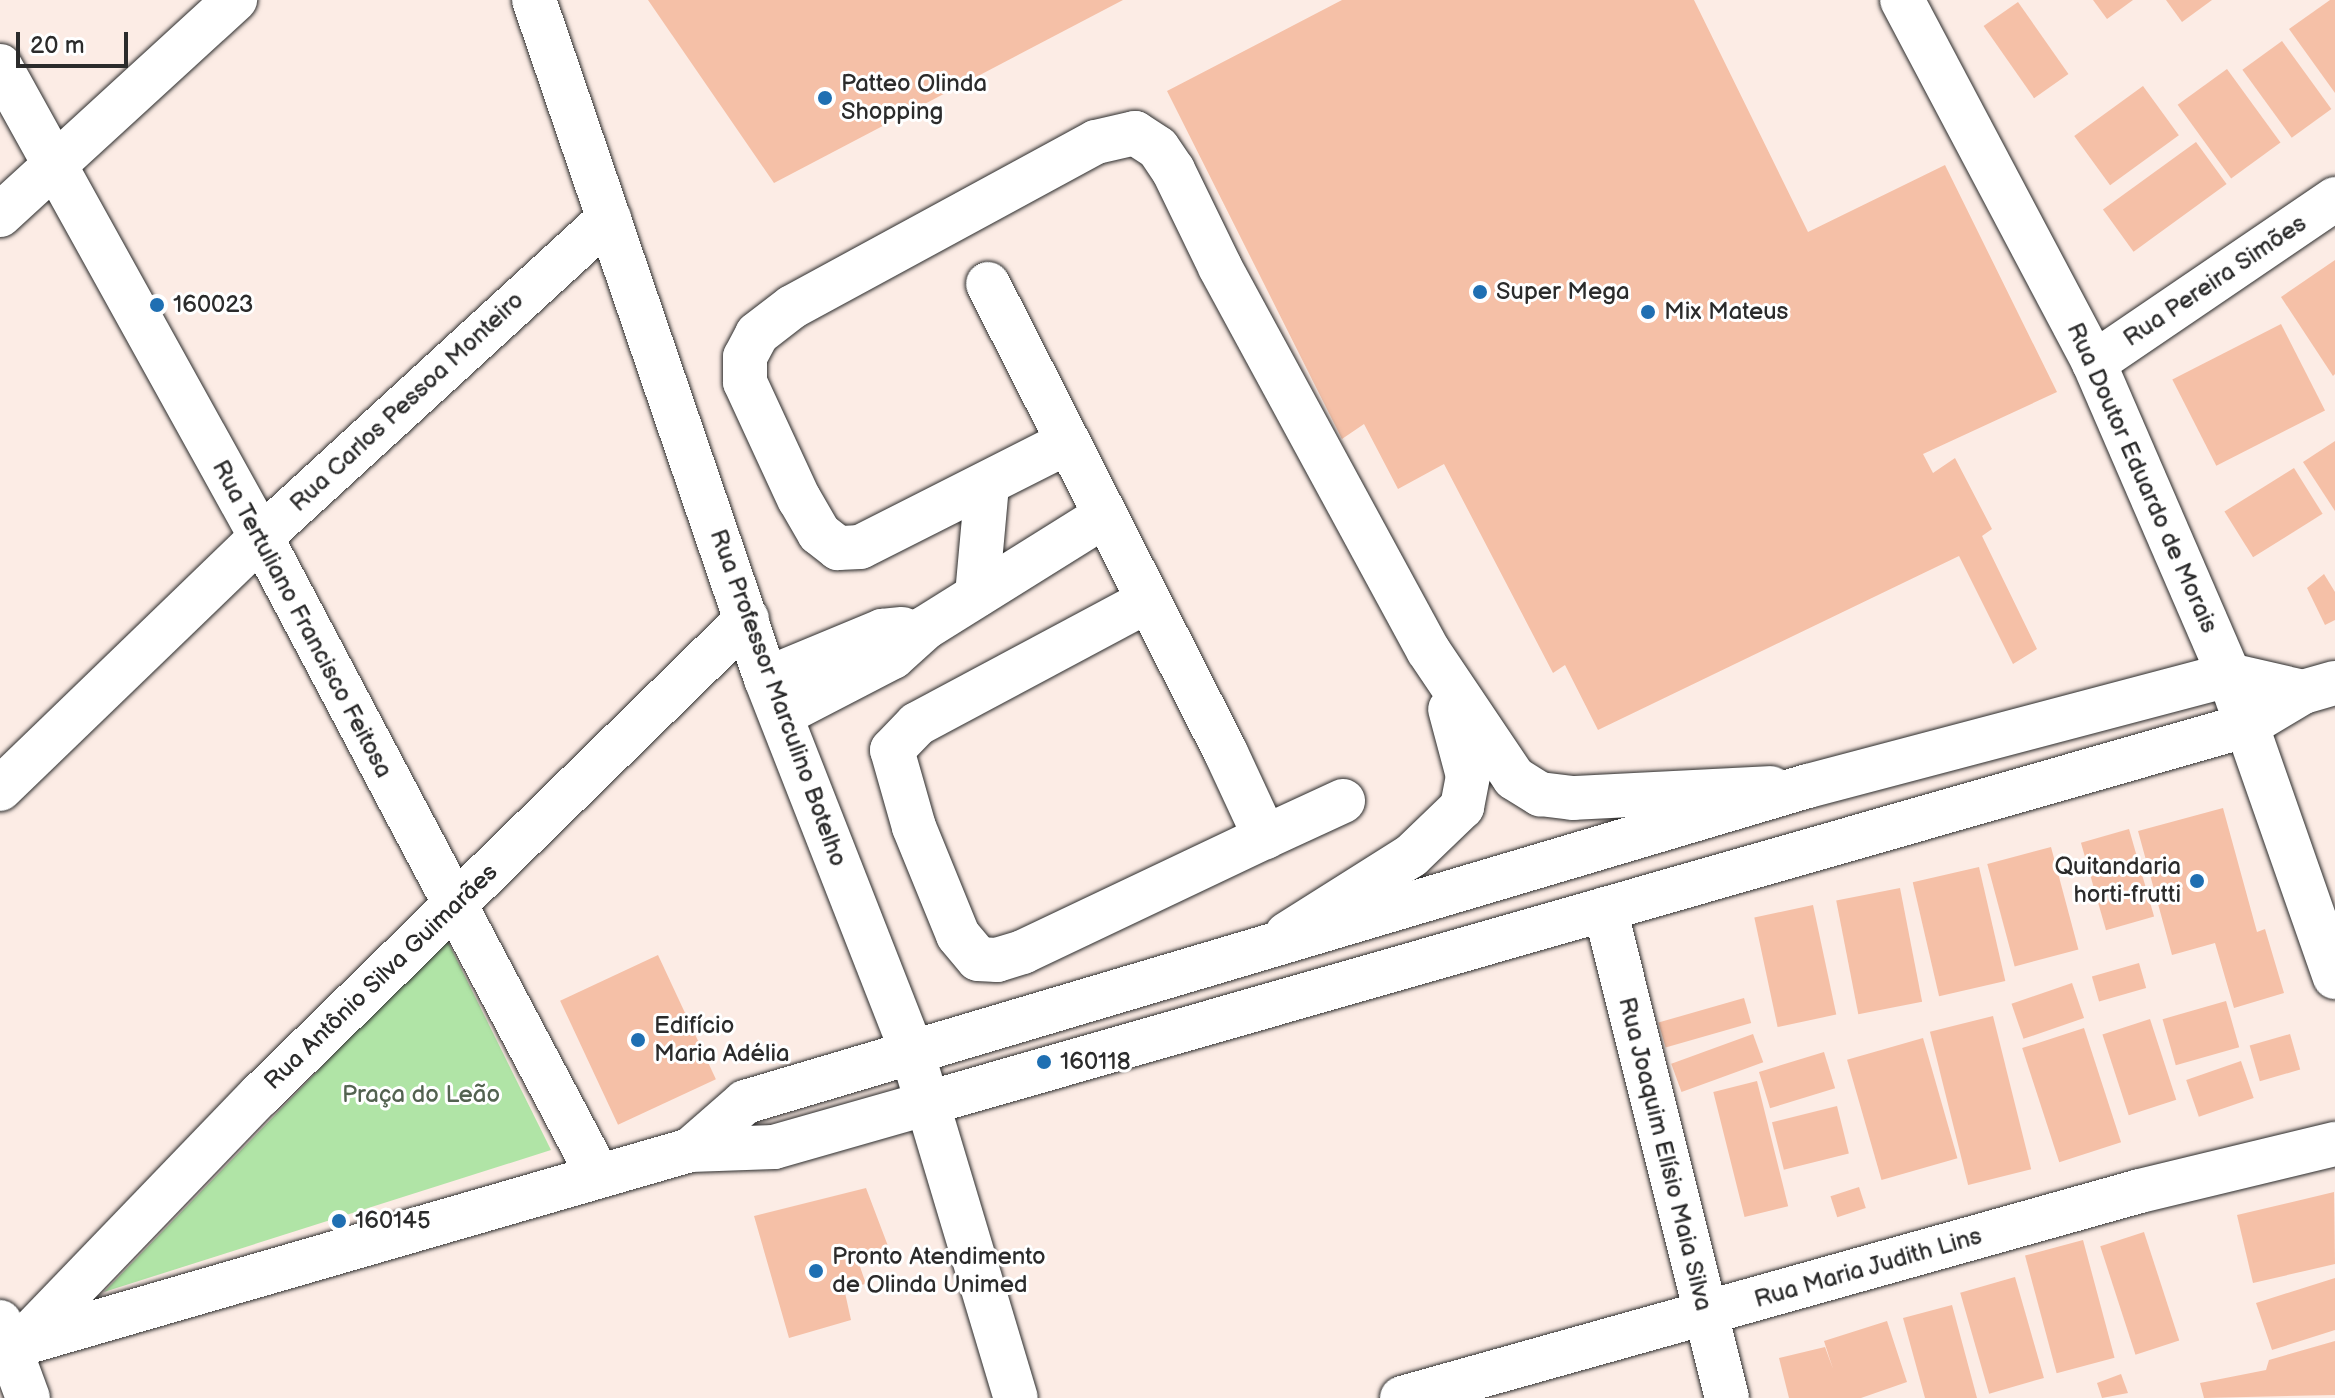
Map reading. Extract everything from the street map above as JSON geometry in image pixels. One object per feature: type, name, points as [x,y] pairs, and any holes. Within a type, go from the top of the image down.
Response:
[{"type":"street","points":[[0,215],[235,0]]},
{"type":"street","name":"Rua Professor Marculino Botelho","points":[[534,0],[774,697],[912,1052],[1016,1398]]},
{"type":"street","name":"Rua Doutor Eduardo de Morais","points":[[1910,3],[2094,363],[2229,675],[2335,977]]},
{"type":"street","name":"Rua Tertuliano Francisco Feitosa","points":[[0,66],[261,537],[453,908],[598,1175]]},
{"type":"street","points":[[1068,442],[860,547],[833,545],[813,525],[756,409],[743,370],[749,345],[792,307],[1096,142],[1135,133],[1158,148],[1173,170],[1220,267],[1440,672],[1503,766],[1540,794],[1599,799],[1808,786]]},
{"type":"street","name":"Rua Pereira Simões","points":[[2094,363],[2335,199]]},
{"type":"street","name":"Rua Carlos Pessoa Monteiro","points":[[0,789],[261,537],[609,218]]},
{"type":"street","points":[[988,284],[1265,837]]},
{"type":"street","points":[[977,595],[987,485]]},
{"type":"street","points":[[774,697],[882,631],[925,628],[1104,516]]},
{"type":"street","points":[[1147,601],[941,710],[895,743],[894,772],[958,935],[974,956],[1005,959],[1343,801]]},
{"type":"street","name":"Rua Antônio Silva Guimarães","points":[[8,1340],[747,619]]},
{"type":"street","points":[[1266,947],[1411,856],[1462,807],[1468,776],[1440,672]]},
{"type":"street","points":[[690,1150],[745,1102],[1808,786],[2229,675],[2319,688]]},
{"type":"street","points":[[28,1398],[8,1340],[690,1150],[774,1147],[2248,725],[2319,688]]},
{"type":"street","name":"Rua Joaquim Elísio Maia Silva","points":[[1605,909],[1727,1398]]},
{"type":"street","name":"Rua Maria Judith Lins","points":[[1402,1398],[1706,1316],[1946,1244],[2335,1144]]},
{"type":"green space","name":"Praça do Leão","points":[[446,938],[551,1150],[104,1292]]},
{"type":"building","name":"Patteo Olinda Shopping","points":[[648,0],[1123,0],[774,183]]},
{"type":"building","name":"Mix Mateus","points":[[1342,0],[1694,0],[1808,232],[1945,165],[2057,392],[1923,454],[1933,473],[1955,458],[1992,529],[1982,536],[2037,649],[2013,664],[1959,556],[1598,730],[1565,665],[1553,673],[1444,464],[1398,489],[1364,424],[1342,439],[1167,91]]},
{"type":"building","points":[[2093,0],[2133,0],[2107,19]]},
{"type":"building","points":[[2166,0],[2212,0],[2182,22]]},
{"type":"building","points":[[2330,0],[2335,0],[2335,93],[2289,29]]},
{"type":"building","points":[[2018,2],[2068,74],[2034,98],[1984,26]]},
{"type":"building","points":[[2282,41],[2331,109],[2292,138],[2242,70]]},
{"type":"building","points":[[2227,69],[2280,143],[2231,178],[2178,105]]},
{"type":"building","points":[[2143,86],[2179,135],[2110,185],[2074,136]]},
{"type":"building","points":[[2196,142],[2227,184],[2134,252],[2103,210]]},
{"type":"building","points":[[2335,260],[2335,374],[2333,376],[2281,297]]},
{"type":"building","points":[[2281,324],[2325,410],[2216,466],[2172,379]]},
{"type":"building","points":[[2335,441],[2335,511],[2303,462]]},
{"type":"building","points":[[2294,468],[2323,514],[2253,557],[2224,511]]},
{"type":"building","points":[[2324,574],[2335,592],[2335,620],[2325,625],[2307,588]]},
{"type":"building","name":"Quitandaria horti-frutti","points":[[2223,808],[2257,932],[2265,929],[2284,993],[2234,1008],[2215,943],[2172,955],[2138,831]]},
{"type":"building","points":[[2129,829],[2154,916],[2106,930],[2081,843]]},
{"type":"building","points":[[2051,847],[2078,949],[2015,966],[1987,864]]},
{"type":"building","points":[[1979,867],[2005,981],[1939,996],[1913,882]]},
{"type":"building","points":[[1900,888],[1922,1002],[1858,1014],[1836,900]]},
{"type":"building","points":[[1813,905],[1836,1015],[1778,1027],[1754,917]]},
{"type":"building","name":"Edifício Maria Adélia","points":[[658,955],[716,1079],[618,1125],[560,1001]]},
{"type":"building","points":[[2139,963],[2146,988],[2099,1001],[2092,977]]},
{"type":"building","points":[[2072,983],[2084,1018],[2024,1039],[2011,1004]]},
{"type":"building","points":[[1744,998],[1751,1023],[1666,1048],[1658,1023]]},
{"type":"building","points":[[2226,1001],[2239,1047],[2176,1065],[2163,1019]]},
{"type":"building","points":[[1993,1016],[2031,1169],[1968,1185],[1930,1032]]},
{"type":"building","points":[[2150,1019],[2176,1100],[2129,1115],[2102,1034]]},
{"type":"building","points":[[2084,1028],[2121,1142],[2059,1162],[2022,1048]]},
{"type":"building","points":[[1753,1034],[1763,1062],[1682,1092],[1671,1064]]},
{"type":"building","points":[[2290,1034],[2300,1070],[2260,1081],[2250,1046]]},
{"type":"building","points":[[1923,1038],[1957,1158],[1882,1180],[1847,1060]]},
{"type":"building","points":[[1824,1052],[1835,1088],[1770,1108],[1759,1072]]},
{"type":"building","points":[[2241,1061],[2254,1098],[2199,1117],[2186,1080]]},
{"type":"building","points":[[1757,1081],[1788,1206],[1745,1217],[1713,1092]]},
{"type":"building","points":[[1837,1106],[1849,1154],[1784,1170],[1772,1122]]},
{"type":"building","points":[[1859,1187],[1866,1208],[1837,1217],[1830,1196]]},
{"type":"building","name":"Pronto Atendimento de Olinda Unimed","points":[[866,1188],[888,1246],[857,1258],[866,1284],[844,1288],[851,1320],[789,1338],[754,1216]]},
{"type":"building","points":[[2334,1192],[2335,1264],[2253,1283],[2237,1215]]},
{"type":"building","points":[[2144,1232],[2179,1340],[2135,1355],[2100,1246]]},
{"type":"building","points":[[2083,1240],[2115,1358],[2057,1373],[2025,1256]]},
{"type":"building","points":[[2015,1277],[2044,1378],[1989,1394],[1960,1293]]},
{"type":"building","points":[[2335,1278],[2335,1330],[2272,1350],[2256,1303]]},
{"type":"building","points":[[1952,1305],[1977,1398],[1925,1398],[1903,1318]]},
{"type":"building","points":[[1887,1321],[1907,1382],[1861,1398],[1789,1398],[1779,1358],[1825,1347],[1833,1369],[1824,1341]]},
{"type":"building","points":[[2335,1341],[2335,1395],[2204,1398],[2200,1383],[2266,1370],[2269,1360]]},
{"type":"building","points":[[2121,1374],[2128,1393],[2102,1398],[2097,1383]]},
{"type":"place","name":"Patteo Olinda Shopping","points":[[825,98]]},
{"type":"place","name":"Super Mega","points":[[1480,292]]},
{"type":"place","name":"160023","points":[[157,305]]},
{"type":"place","name":"Mix Mateus","points":[[1648,312]]},
{"type":"place","name":"Quitandaria horti-frutti","points":[[2197,881]]},
{"type":"place","name":"Edifício Maria Adélia","points":[[638,1040]]},
{"type":"place","name":"160118","points":[[1044,1062]]},
{"type":"place","name":"160145","points":[[339,1221]]},
{"type":"place","name":"Pronto Atendimento de Olinda Unimed","points":[[816,1271]]}]
